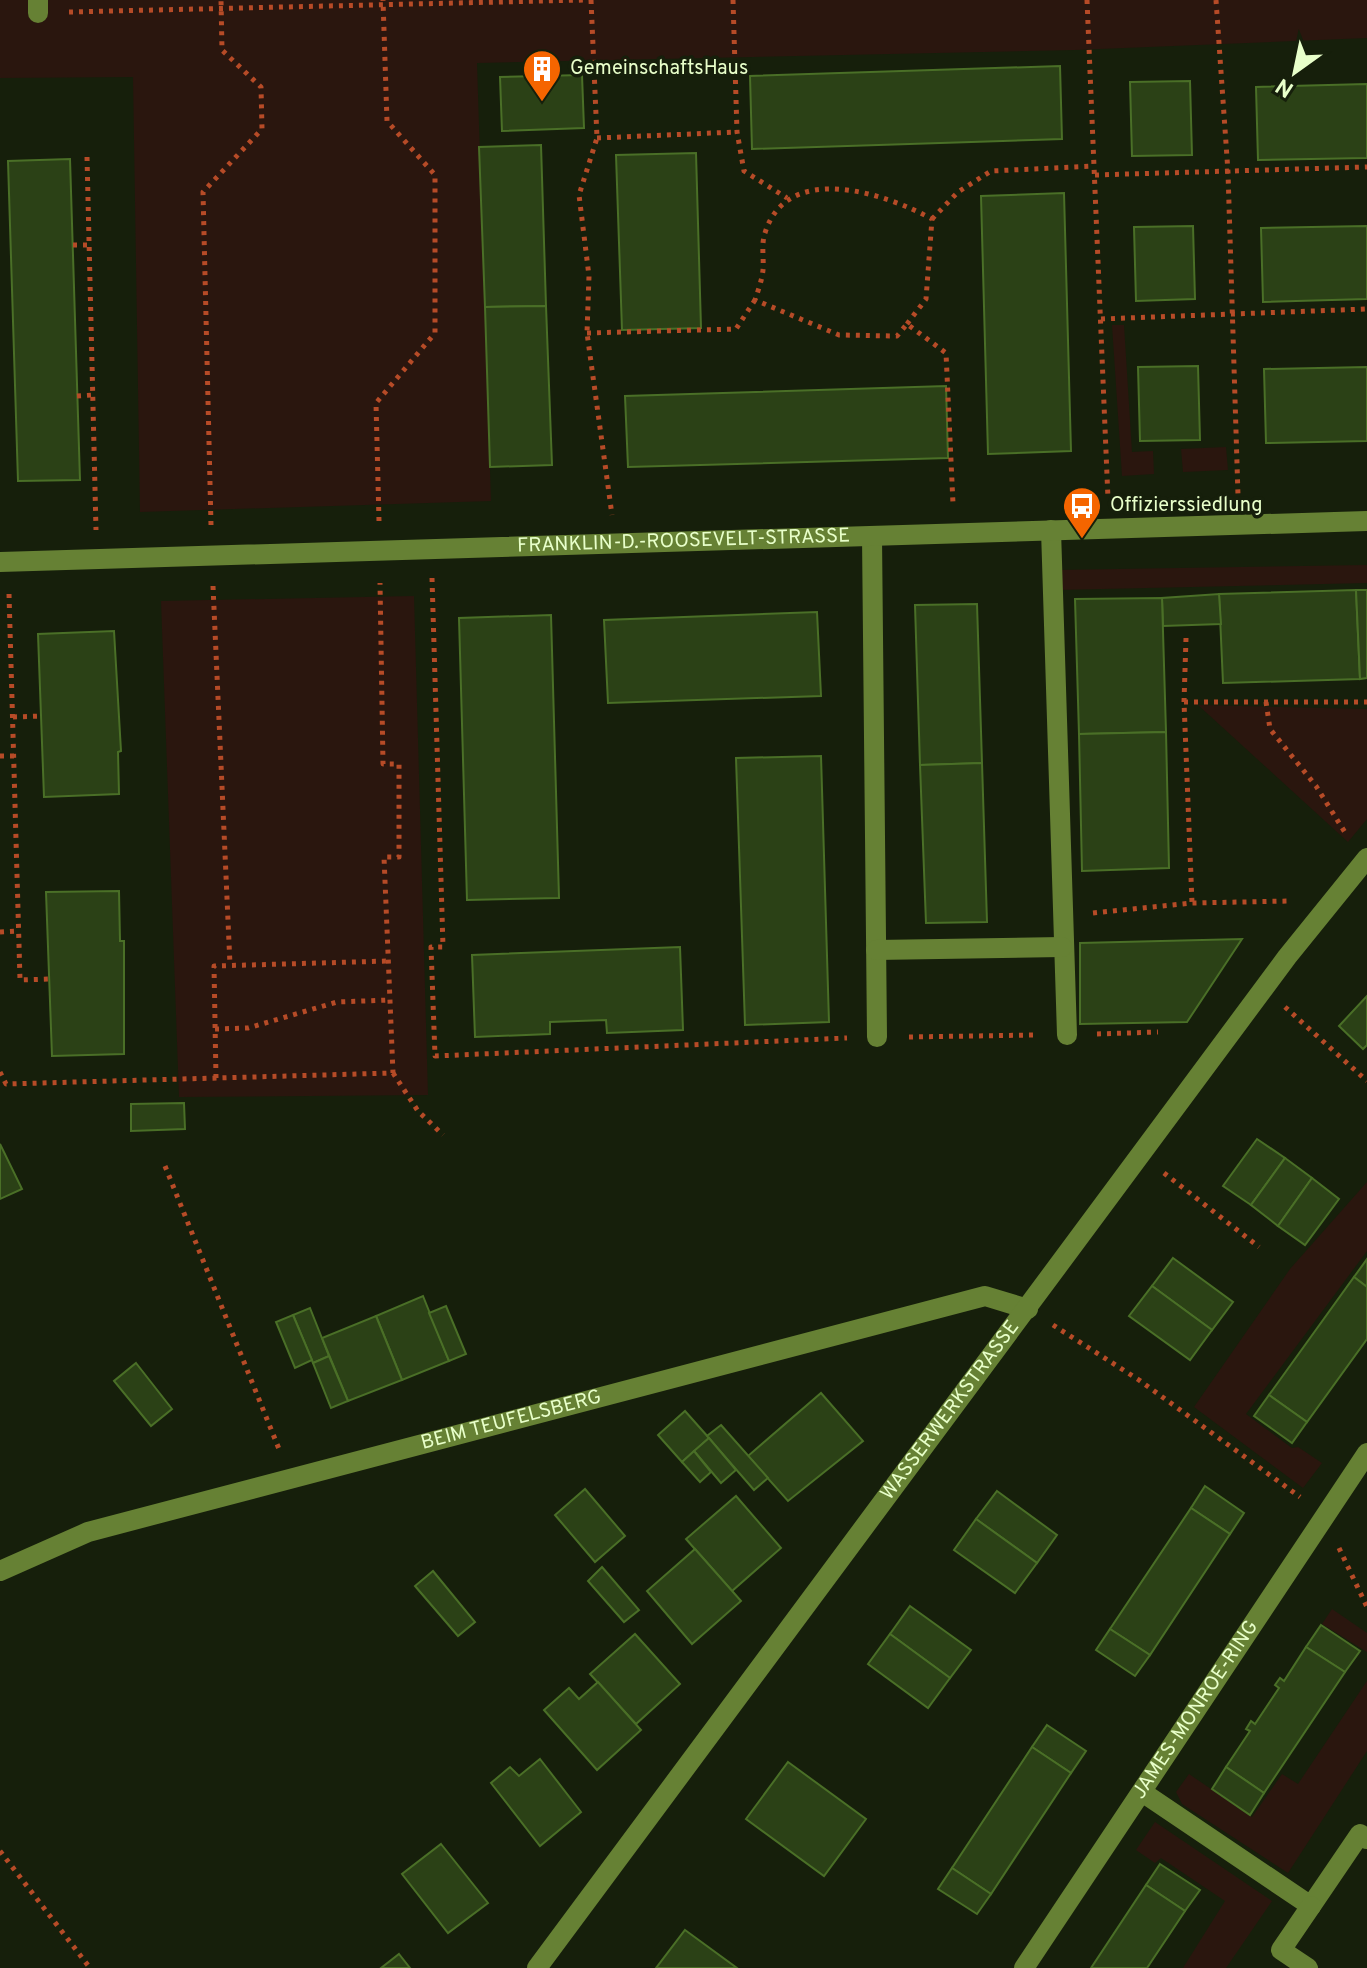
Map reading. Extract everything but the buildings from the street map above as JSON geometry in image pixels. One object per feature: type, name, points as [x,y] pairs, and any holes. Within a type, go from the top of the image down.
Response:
[{"type":"street","name":"FRANKLIN-D.-ROOSEVELT-STRASSE","points":[[4,562],[1367,521]]},
{"type":"street","points":[[1051,530],[1067,1035]]},
{"type":"street","points":[[872,536],[877,1037]]},
{"type":"street","name":"WASSERWERKSTRASSE","points":[[537,1968],[1264,988],[1365,860]]},
{"type":"street","points":[[876,950],[1062,947]]},
{"type":"street","name":"BEIM TEUFELSBERG","points":[[0,1571],[88,1532],[985,1296],[1028,1309]]},
{"type":"street","name":"JAMES-MONROE-RING","points":[[1024,1968],[1367,1453]]},
{"type":"street","points":[[1142,1792],[1311,1906]]},
{"type":"street","points":[[1308,1968],[1281,1950],[1360,1834],[1367,1839]]},
{"type":"path","points":[[221,0],[222,50],[261,87],[262,129],[203,192],[212,556],[230,965]]},
{"type":"path","points":[[38,6],[221,9],[383,2],[585,0]]},
{"type":"path","points":[[591,0],[597,138],[579,195],[589,276],[587,333],[616,543]]},
{"type":"path","points":[[733,0],[737,132],[744,171],[787,198]]},
{"type":"path","points":[[1087,0],[1109,528]]},
{"type":"path","points":[[1216,0],[1228,172],[1239,525]]},
{"type":"path","points":[[383,2],[387,121],[435,175],[435,333],[376,403],[383,764],[399,764],[399,857],[384,857],[389,1000],[393,1073],[418,1111],[443,1135]]},
{"type":"path","points":[[597,138],[737,132]]},
{"type":"path","points":[[87,157],[97,559]]},
{"type":"path","points":[[755,300],[839,335],[897,336],[926,299],[932,219],[958,192],[991,171],[1094,166]]},
{"type":"path","points":[[1095,175],[1367,167]]},
{"type":"path","points":[[587,333],[736,329],[755,300],[763,274],[765,232],[787,198],[803,190],[853,191],[906,204],[932,219]]},
{"type":"path","points":[[73,245],[89,245]]},
{"type":"path","points":[[1101,319],[1367,309]]},
{"type":"path","points":[[907,324],[946,353],[954,533]]},
{"type":"path","points":[[77,396],[93,395]]},
{"type":"path","points":[[431,549],[443,947],[431,947],[435,1056],[877,1037],[1158,1032]]},
{"type":"path","points":[[4,562],[13,717],[20,980],[49,979]]},
{"type":"path","points":[[1186,638],[1184,702],[1192,903]]},
{"type":"path","points":[[1184,702],[1367,702]]},
{"type":"path","points":[[1266,702],[1270,729],[1316,786],[1365,860]]},
{"type":"path","points":[[13,717],[41,716]]},
{"type":"path","points":[[0,756],[14,756]]},
{"type":"path","points":[[1061,917],[1192,903],[1294,901],[1315,921]]},
{"type":"path","points":[[0,932],[19,931]]},
{"type":"path","points":[[216,1078],[214,966],[389,961]]},
{"type":"path","points":[[1264,988],[1367,1081]]},
{"type":"path","points":[[215,1029],[248,1028],[337,1002],[389,1000]]},
{"type":"path","points":[[0,1072],[6,1084],[393,1073]]},
{"type":"path","points":[[1141,1155],[1259,1247]]},
{"type":"path","points":[[165,1166],[291,1479]]},
{"type":"path","points":[[1028,1309],[1139,1380],[1324,1515],[1367,1607]]},
{"type":"path","points":[[0,1851],[90,1968]]},
{"type":"shaded area","points":[[0,0],[1367,0],[1367,38],[1075,50],[477,63],[491,501],[140,512],[133,77],[0,78]]},
{"type":"shaded area","points":[[1112,325],[1124,325],[1132,452],[1153,451],[1154,474],[1122,476]]},
{"type":"shaded area","points":[[1226,447],[1228,470],[1183,472],[1181,449]]},
{"type":"shaded area","points":[[1367,565],[1367,583],[1056,590],[1055,570]]},
{"type":"shaded area","points":[[414,596],[428,1095],[179,1097],[161,601]]},
{"type":"shaded area","points":[[1198,705],[1367,709],[1367,819],[1348,842]]},
{"type":"shaded area","points":[[1367,1182],[1367,1251],[1246,1414],[1292,1448],[1298,1447],[1322,1463],[1303,1488],[1194,1407],[1290,1269]]},
{"type":"shaded area","points":[[1332,1609],[1367,1633],[1367,1652],[1322,1624]]},
{"type":"shaded area","points":[[1367,1681],[1367,1751],[1288,1873],[1182,1804],[1176,1792],[1189,1774],[1252,1817],[1282,1774],[1298,1784]]},
{"type":"shaded area","points":[[1155,1822],[1272,1901],[1226,1968],[1183,1968],[1225,1901],[1161,1858],[1155,1863],[1136,1850]]},
{"type":"place","name":"GemeinschaftsHaus","points":[[542,103]]},
{"type":"place","name":"Offizierssiedlung","points":[[1082,540]]}]
